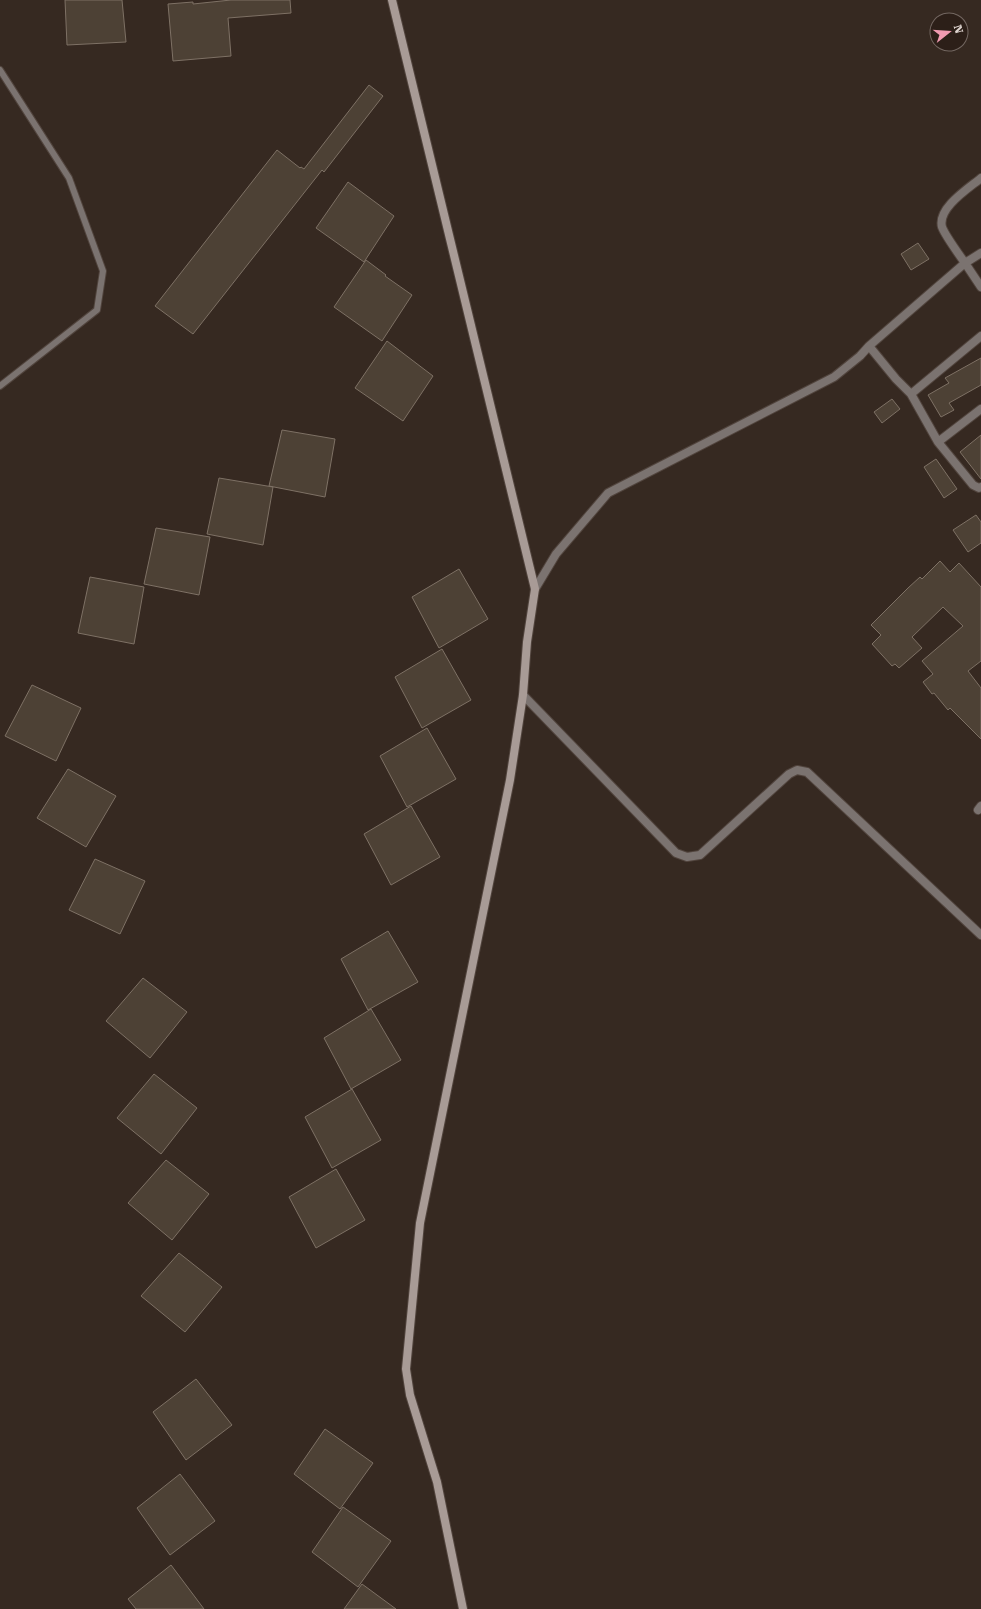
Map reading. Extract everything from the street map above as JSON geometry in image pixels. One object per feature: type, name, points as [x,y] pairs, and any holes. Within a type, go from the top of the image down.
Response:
[{"type":"street","points":[[392,0],[535,588],[527,642],[523,695],[510,780],[420,1223],[406,1369],[410,1395],[437,1482],[463,1609]]},
{"type":"street","points":[[981,178],[948,205],[942,218],[942,227],[981,287]]},
{"type":"street","points":[[535,588],[556,554],[608,493],[834,377],[860,356],[869,346],[965,263],[981,253]]},
{"type":"street","points":[[911,394],[981,336]]},
{"type":"street","points":[[869,346],[896,379],[911,394],[938,442],[973,485],[979,488],[981,487]]},
{"type":"street","points":[[938,442],[981,409]]},
{"type":"street","points":[[523,695],[676,853],[687,857],[700,855],[789,774],[797,770],[807,772],[981,935]]},
{"type":"lane","points":[[0,70],[69,178],[103,271],[97,310],[0,386]]},
{"type":"building","points":[[65,0],[122,0],[126,42],[67,45]]},
{"type":"building","points":[[231,0],[290,0],[291,13],[228,18],[231,56],[173,61],[168,4],[193,2],[193,4]]},
{"type":"building","points":[[369,85],[383,96],[324,172],[322,170],[193,334],[155,306],[277,150],[300,168],[301,167],[304,169]]},
{"type":"building","points":[[348,182],[394,216],[364,262],[316,228]]},
{"type":"building","points":[[918,243],[929,259],[911,270],[901,254]]},
{"type":"building","points":[[366,260],[386,275],[385,276],[412,295],[382,341],[334,307]]},
{"type":"building","points":[[387,341],[433,376],[403,421],[355,388]]},
{"type":"building","points":[[981,358],[981,385],[949,403],[954,410],[941,417],[928,395],[949,383],[945,378]]},
{"type":"building","points":[[892,399],[900,409],[882,423],[874,412]]},
{"type":"building","points":[[282,430],[335,439],[325,497],[269,486]]},
{"type":"building","points":[[981,435],[981,479],[960,452]]},
{"type":"building","points":[[936,459],[957,489],[944,498],[924,467]]},
{"type":"building","points":[[219,478],[273,487],[263,545],[207,534]]},
{"type":"building","points":[[976,515],[981,522],[981,543],[968,552],[953,530]]},
{"type":"building","points":[[156,528],[210,537],[199,595],[144,584]]},
{"type":"building","points":[[940,561],[950,572],[959,563],[981,587],[981,661],[968,671],[981,688],[981,739],[950,708],[948,710],[934,693],[932,694],[923,682],[933,674],[922,661],[963,626],[943,607],[912,637],[922,648],[899,668],[895,664],[892,666],[872,644],[881,635],[871,625],[908,588],[920,577],[922,579]]},
{"type":"building","points":[[459,569],[488,619],[439,648],[412,597]]},
{"type":"building","points":[[90,577],[144,587],[134,644],[78,633]]},
{"type":"building","points":[[442,649],[471,700],[422,728],[395,677]]},
{"type":"building","points":[[32,685],[81,708],[56,761],[5,736]]},
{"type":"building","points":[[427,728],[456,779],[407,807],[380,756]]},
{"type":"building","points":[[68,769],[116,796],[86,847],[37,818]]},
{"type":"building","points":[[411,806],[440,857],[391,885],[364,834]]},
{"type":"building","points":[[95,859],[145,881],[120,934],[69,910]]},
{"type":"building","points":[[388,931],[418,982],[368,1010],[341,959]]},
{"type":"building","points":[[143,978],[187,1012],[150,1058],[106,1021]]},
{"type":"building","points":[[371,1009],[401,1060],[351,1089],[324,1038]]},
{"type":"building","points":[[154,1074],[197,1108],[161,1154],[117,1118]]},
{"type":"building","points":[[352,1089],[381,1140],[332,1168],[305,1117]]},
{"type":"building","points":[[166,1160],[209,1194],[172,1240],[128,1203]]},
{"type":"building","points":[[336,1169],[365,1220],[316,1248],[289,1197]]},
{"type":"building","points":[[179,1253],[222,1287],[185,1332],[141,1296]]},
{"type":"building","points":[[196,1379],[232,1425],[186,1460],[153,1412]]},
{"type":"building","points":[[325,1429],[373,1463],[340,1509],[294,1474]]},
{"type":"building","points":[[180,1474],[215,1521],[170,1555],[137,1508]]},
{"type":"building","points":[[343,1507],[391,1541],[358,1587],[312,1552]]},
{"type":"building","points":[[171,1565],[204,1609],[136,1609],[128,1599]]},
{"type":"building","points":[[362,1584],[396,1609],[344,1609]]}]
